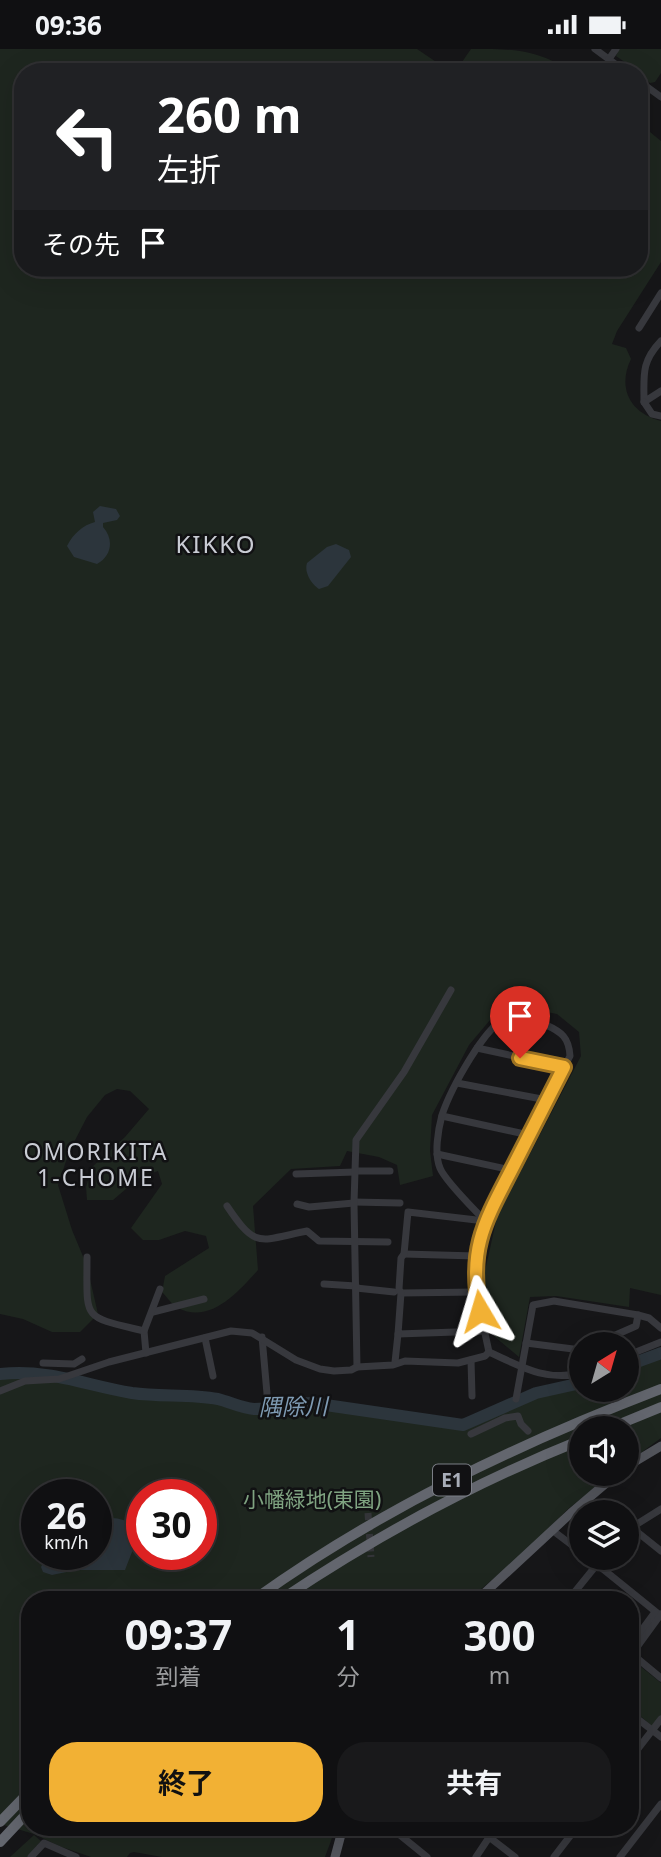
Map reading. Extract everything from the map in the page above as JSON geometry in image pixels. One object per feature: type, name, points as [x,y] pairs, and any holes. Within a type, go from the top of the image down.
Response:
[{"type":"highway","name":"E1","points":[[268,1591],[330,1548],[444,1484],[551,1433],[661,1389]]},
{"type":"highway","points":[[639,1416],[661,1407]]},
{"type":"highway","name":"E1","points":[[295,1591],[438,1506],[478,1485],[569,1445]]},
{"type":"highway","points":[[0,1822],[21,1800]]},
{"type":"highway","points":[[0,1842],[21,1820]]},
{"type":"main road","points":[[639,1459],[661,1446]]},
{"type":"main road","points":[[489,1591],[552,1530],[603,1486]]},
{"type":"main road","points":[[335,1857],[341,1836]]},
{"type":"street","points":[[595,49],[614,63]]},
{"type":"street","points":[[609,59],[616,49]]},
{"type":"street","points":[[639,327],[661,293]]},
{"type":"street","points":[[661,341],[650,352],[645,363],[644,403],[652,414],[661,417]]},
{"type":"street","points":[[644,403],[661,391]]},
{"type":"street","points":[[356,1367],[356,1140],[404,1072],[451,990]]},
{"type":"street","points":[[485,1220],[440,1170],[436,1154],[442,1116],[457,1083],[494,1024],[509,1016],[518,1016],[539,1021],[563,1034],[569,1042],[570,1056],[485,1220],[476,1256],[476,1292],[489,1352]]},
{"type":"street","points":[[477,1048],[564,1067]]},
{"type":"street","points":[[457,1083],[547,1100]]},
{"type":"street","points":[[442,1116],[529,1135]]},
{"type":"street","points":[[436,1154],[511,1170]]},
{"type":"street","points":[[296,1174],[390,1171]]},
{"type":"street","points":[[297,1204],[309,1207],[400,1203]]},
{"type":"street","points":[[227,1206],[243,1231],[258,1239],[307,1231],[319,1241],[388,1242]]},
{"type":"street","points":[[395,1362],[401,1258],[404,1254],[408,1212],[485,1220]]},
{"type":"street","points":[[404,1254],[476,1256]]},
{"type":"street","points":[[87,1257],[86,1299],[91,1313],[102,1321],[144,1331]]},
{"type":"street","points":[[324,1284],[398,1293],[476,1292]]},
{"type":"street","points":[[146,1353],[144,1331],[160,1289]]},
{"type":"street","points":[[153,1311],[205,1299]]},
{"type":"street","points":[[516,1399],[533,1305],[554,1301],[638,1315],[649,1318],[661,1328]]},
{"type":"street","points":[[622,1332],[636,1326],[638,1315]]},
{"type":"street","points":[[0,1391],[25,1381],[59,1379],[146,1353],[239,1331],[252,1332],[296,1360],[334,1371],[393,1365],[395,1362],[405,1361],[458,1363],[485,1356],[489,1352]]},
{"type":"street","points":[[398,1333],[484,1331]]},
{"type":"street","points":[[205,1338],[213,1376]]},
{"type":"street","points":[[262,1338],[268,1405]]},
{"type":"street","points":[[639,1351],[661,1342]]},
{"type":"street","points":[[526,1343],[569,1348]]},
{"type":"street","points":[[489,1352],[538,1374],[554,1377],[569,1375]]},
{"type":"street","points":[[43,1363],[74,1364],[82,1359]]},
{"type":"street","points":[[471,1360],[472,1396]]},
{"type":"street","points":[[471,1434],[505,1418],[518,1416],[528,1431]]},
{"type":"street","points":[[639,1523],[661,1509]]},
{"type":"street","points":[[552,1530],[569,1543]]},
{"type":"street","points":[[639,1536],[661,1551]]},
{"type":"street","points":[[575,1591],[592,1570]]},
{"type":"street","points":[[604,1570],[630,1591]]},
{"type":"street","points":[[639,1598],[659,1614]]},
{"type":"street","points":[[639,1636],[659,1614]]},
{"type":"street","points":[[639,1644],[659,1614]]},
{"type":"street","points":[[639,1660],[661,1678]]},
{"type":"street","points":[[639,1747],[661,1719]]},
{"type":"street","points":[[639,1720],[661,1737]]},
{"type":"street","points":[[639,1832],[661,1804]]},
{"type":"street","points":[[401,1836],[427,1857]]},
{"type":"street","points":[[554,1857],[570,1836]]},
{"type":"street","points":[[620,1857],[636,1836]]},
{"type":"street","points":[[477,1857],[490,1837],[515,1857]]},
{"type":"street","points":[[32,1857],[44,1843],[76,1857]]},
{"type":"green space","points":[[0,49],[417,49],[438,63],[14,63],[14,277],[648,277],[648,130],[661,141],[661,262],[617,331],[612,344],[626,348],[631,359],[625,380],[629,398],[634,406],[661,421],[661,1295],[630,1288],[629,1307],[556,1296],[530,1297],[519,1357],[495,1337],[483,1280],[497,1217],[581,1056],[579,1032],[557,1014],[526,1008],[505,1010],[490,1020],[469,1045],[432,1115],[430,1151],[433,1176],[400,1185],[397,1165],[379,1157],[347,1151],[340,1166],[291,1169],[253,1206],[258,1270],[233,1296],[212,1309],[201,1312],[178,1308],[162,1292],[165,1276],[209,1248],[206,1236],[185,1231],[159,1240],[143,1240],[131,1228],[162,1184],[158,1171],[140,1177],[113,1200],[87,1200],[86,1187],[92,1167],[125,1137],[149,1109],[130,1091],[117,1089],[105,1095],[87,1117],[69,1152],[58,1185],[87,1266],[98,1314],[80,1332],[52,1332],[23,1319],[0,1314]]},
{"type":"green space","points":[[471,49],[500,49],[524,52],[557,63],[461,63]]},
{"type":"green space","points":[[619,49],[661,49],[661,73],[655,82],[650,83],[648,63],[626,63],[616,56]]},
{"type":"green space","name":"小幡緑地(東園)","points":[[661,1355],[661,1438],[639,1454],[639,1416],[569,1416],[569,1486],[597,1486],[579,1500],[569,1500],[569,1508],[522,1555],[479,1591],[21,1591],[21,1830],[0,1824],[0,1376],[20,1374],[77,1377],[128,1392],[220,1402],[261,1414],[283,1401],[311,1400],[473,1425],[549,1392],[569,1388],[569,1402],[639,1402],[639,1363]]},
{"type":"green space","points":[[639,1665],[661,1683],[661,1716],[653,1727],[639,1715]]},
{"type":"green space","points":[[33,1836],[41,1841],[27,1857],[10,1857]]},
{"type":"green space","name":"小幡緑地(東園)","points":[[38,1836],[333,1836],[325,1857],[162,1857],[134,1852],[127,1857],[91,1857]]},
{"type":"shaded area","points":[[100,506],[116,509],[120,516],[117,520],[103,523],[110,547],[106,557],[97,564],[74,557],[67,546],[86,525],[95,522],[93,512]]},
{"type":"shaded area","points":[[336,544],[349,550],[351,557],[328,586],[319,589],[309,577],[307,563],[327,547]]},
{"type":"shaded area","points":[[112,1518],[126,1521],[125,1570],[112,1570]]},
{"type":"shaded area","points":[[42,1570],[76,1570],[52,1575]]},
{"type":"waterway","name":"隅除川","points":[[639,1361],[661,1353]]},
{"type":"waterway","name":"隅除川","points":[[0,1374],[52,1376],[132,1393],[218,1399],[254,1409],[312,1403],[463,1425],[536,1393],[569,1386]]},
{"type":"tunnel","points":[[368,1513],[371,1557]]},
{"type":"district","name":"KIKKO","points":[[216,545]]},
{"type":"district","name":"OMORIKITA 1-CHOME","points":[[96,1165]]},
{"type":"route","points":[[480,1311],[476,1292],[476,1256],[485,1220],[564,1067],[520,1058]]}]
